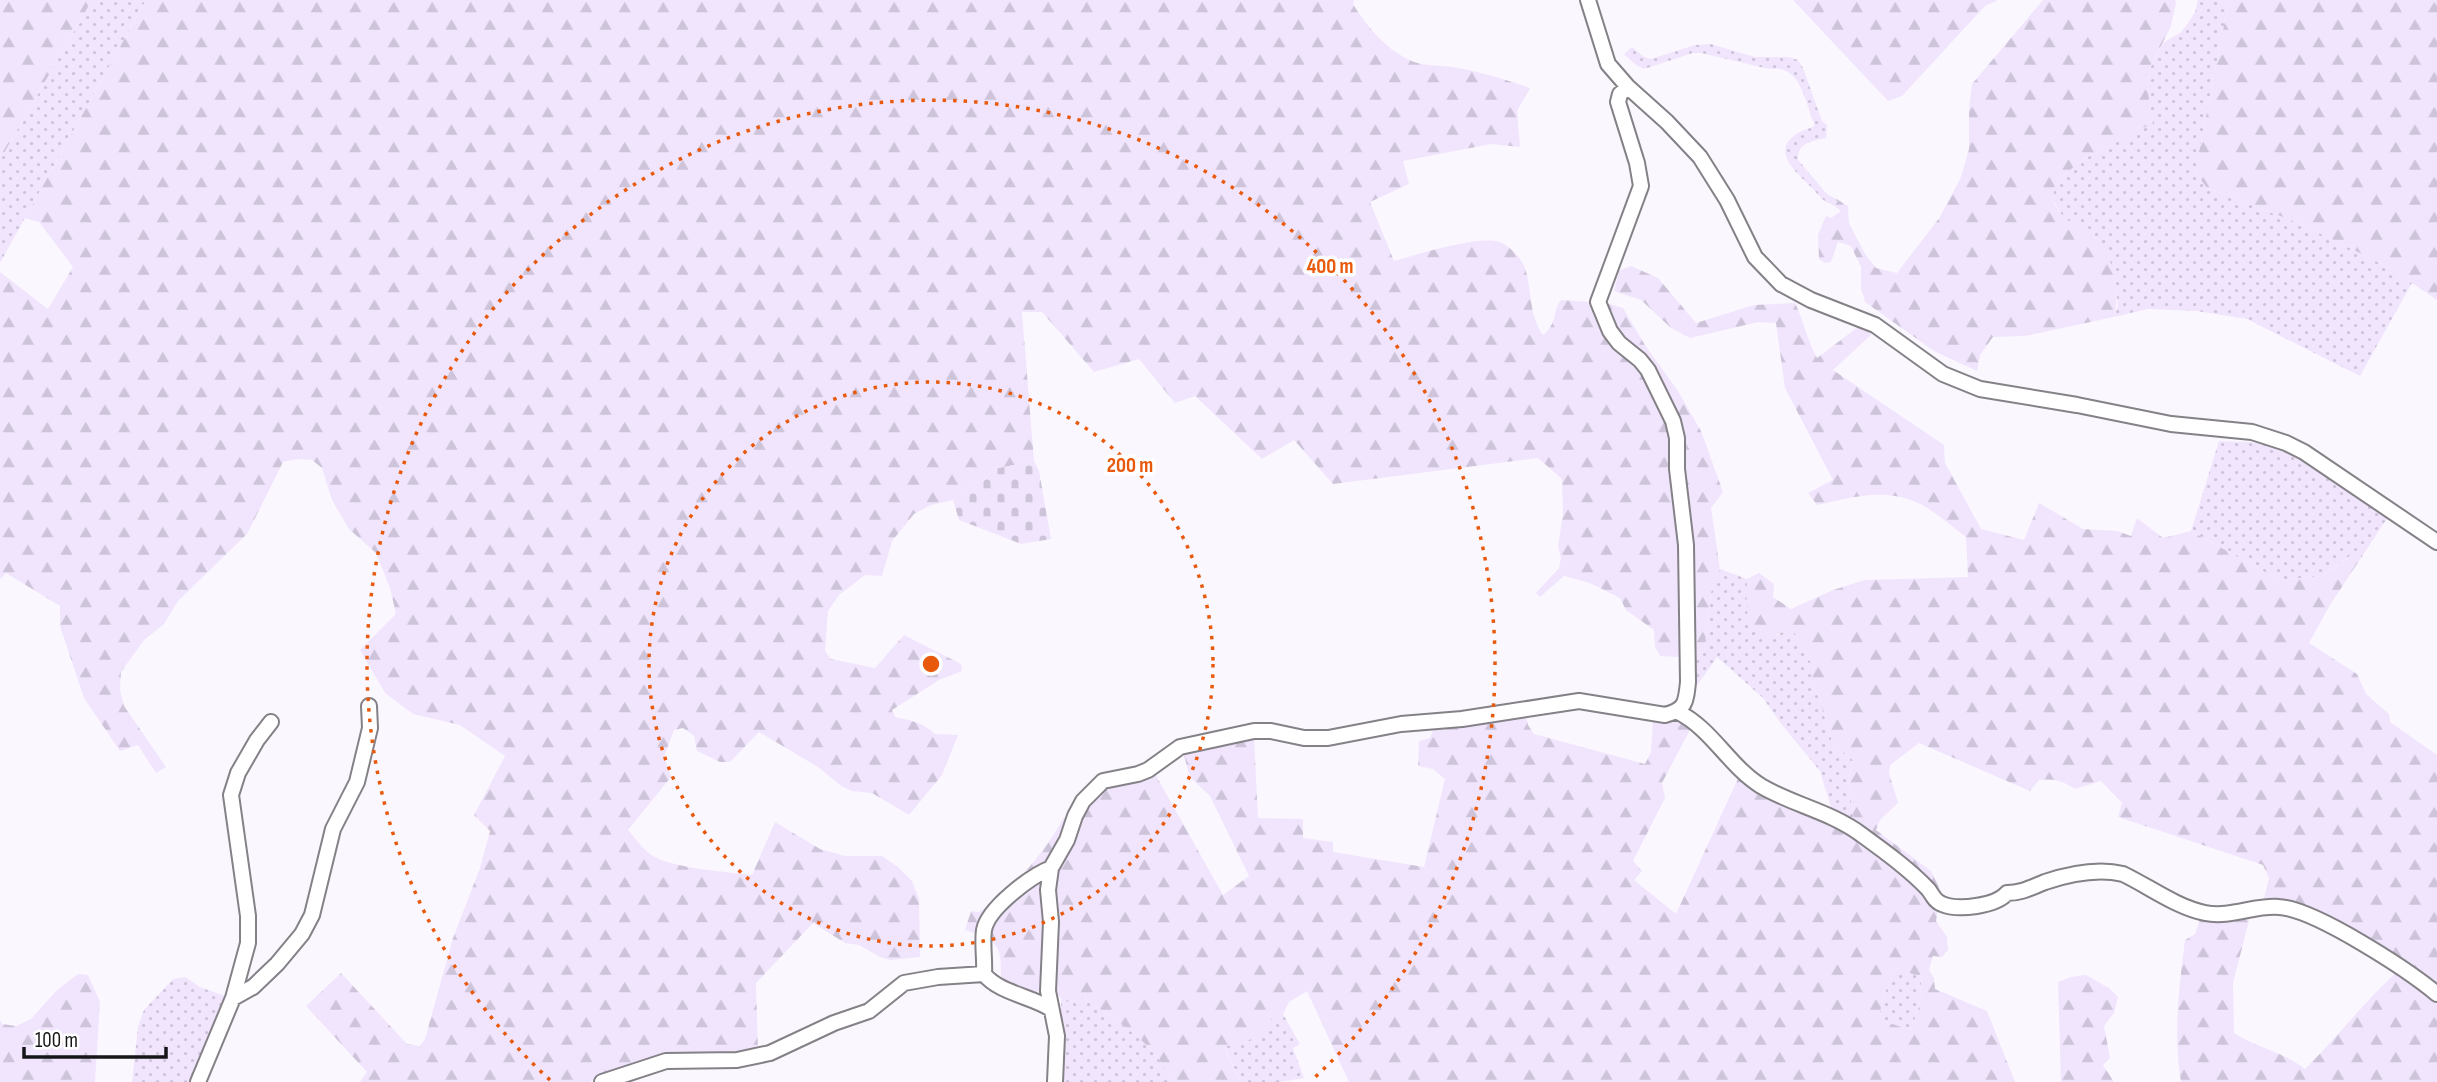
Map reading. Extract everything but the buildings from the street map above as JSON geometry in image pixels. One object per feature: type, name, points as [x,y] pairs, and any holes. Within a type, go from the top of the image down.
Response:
[{"type":"street","points":[[1588,0],[1608,64],[1700,157],[1727,200],[1755,257],[1770,275],[1791,290],[1875,326],[1943,374],[1980,389],[2171,424],[2252,432],[2286,443],[2304,452],[2437,542]]},
{"type":"street","points":[[1055,1082],[1057,1036],[1048,991],[1051,922],[1048,890],[1051,868],[1067,840],[1075,816],[1103,781],[1148,770],[1180,747],[1195,742],[1262,730],[1304,738],[1328,738],[1401,724],[1462,719],[1579,701],[1665,715],[1678,712],[1684,705],[1688,682],[1686,545],[1677,469],[1677,438],[1673,421],[1648,370],[1610,331],[1598,302],[1641,186],[1637,163],[1618,102],[1620,94],[1628,87]]},
{"type":"street","points":[[233,999],[253,987],[277,964],[302,934],[312,915],[333,829],[357,782],[370,729],[369,706]]},
{"type":"street","points":[[1678,712],[1700,726],[1742,770],[1761,785],[1860,833],[1929,891],[1940,904],[1979,906],[2002,899],[2007,893],[2027,890],[2063,877],[2114,872],[2205,913],[2235,914],[2279,907],[2313,917],[2398,966],[2437,994]]},
{"type":"street","points":[[198,1082],[233,999],[248,943],[248,916],[231,795],[238,773],[271,722]]},
{"type":"street","points":[[1051,868],[1026,881],[993,914],[984,933],[984,974],[987,978],[1051,1009]]},
{"type":"street","points":[[602,1082],[666,1061],[724,1061],[770,1053],[834,1023],[869,1011],[904,983],[938,977],[984,974]]},
{"type":"street","points":[[1029,998],[1038,997],[1048,991]]},
{"type":"green space","points":[[0,0],[92,0],[0,160]]},
{"type":"green space","points":[[92,0],[146,0],[0,263],[0,160]]},
{"type":"green space","points":[[146,0],[1354,0],[1353,4],[1372,30],[1404,57],[1418,63],[1481,73],[1530,88],[1517,111],[1520,147],[1491,144],[1403,161],[1409,184],[1370,202],[1394,261],[1478,241],[1499,242],[1507,246],[1525,268],[1533,311],[1543,335],[1551,326],[1561,300],[1606,303],[1623,308],[1701,431],[1723,492],[1711,508],[1720,569],[1711,592],[1704,652],[1676,657],[1660,656],[1655,647],[1654,630],[1626,610],[1620,598],[1590,583],[1564,576],[1540,597],[1536,593],[1559,568],[1561,558],[1558,546],[1563,514],[1562,479],[1538,458],[1333,484],[1294,440],[1262,459],[1195,396],[1175,403],[1139,359],[1094,372],[1042,312],[1022,312],[1034,461],[994,469],[984,480],[968,486],[953,500],[931,505],[914,514],[892,541],[882,576],[865,575],[839,595],[828,611],[825,651],[831,659],[875,668],[904,635],[961,664],[962,671],[939,680],[892,710],[895,717],[922,725],[935,734],[958,735],[942,775],[909,815],[872,793],[852,791],[841,786],[818,767],[759,732],[730,762],[720,762],[697,751],[694,736],[683,728],[674,730],[664,757],[671,777],[628,830],[647,852],[670,863],[752,875],[775,822],[820,849],[845,856],[882,856],[912,881],[919,899],[920,957],[890,960],[880,957],[859,945],[845,943],[813,923],[756,983],[758,1049],[652,1057],[618,1068],[590,1082],[360,1082],[367,1072],[306,1006],[341,973],[407,1044],[420,1046],[425,1039],[453,938],[480,868],[490,831],[474,815],[505,756],[460,725],[413,714],[385,693],[360,650],[396,614],[390,588],[376,553],[349,529],[332,500],[322,468],[312,460],[283,462],[247,534],[178,601],[164,624],[144,640],[121,672],[120,690],[124,706],[166,767],[156,773],[138,745],[120,751],[84,698],[60,626],[60,606],[6,573],[0,579],[0,272],[48,309],[73,267],[39,222],[25,218]]},
{"type":"green space","points":[[1793,0],[1998,0],[1985,6],[1902,96],[1888,101]]},
{"type":"green space","points":[[2043,0],[2175,0],[2176,3],[2171,26],[2150,68],[2147,87],[2153,123],[2082,160],[2056,182],[2052,199],[2061,214],[2096,239],[2107,255],[2116,286],[2114,317],[2025,336],[1993,337],[1980,355],[1977,371],[1934,351],[1865,302],[1861,287],[1861,267],[1851,246],[1838,242],[1831,262],[1825,263],[1819,259],[1818,235],[1826,216],[1831,218],[1841,211],[1835,206],[1838,200],[1848,206],[1849,223],[1865,254],[1876,268],[1897,273],[1940,217],[1961,177],[1969,149],[1972,84]]},
{"type":"green space","points":[[2198,0],[2229,0],[2195,172],[2207,188],[2301,224],[2390,268],[2412,283],[2360,376],[2247,319],[2197,311],[2148,309],[2114,317],[2118,305],[2114,275],[2095,238],[2065,220],[2052,199],[2056,182],[2082,160],[2152,123],[2147,87],[2150,68],[2163,43],[2181,32],[2188,23]]},
{"type":"green space","points":[[2229,0],[2437,0],[2437,300],[2390,268],[2301,224],[2207,188],[2195,172]]},
{"type":"green space","points":[[1711,44],[1755,57],[1789,57],[1798,60],[1822,121],[1827,125],[1826,138],[1803,146],[1798,160],[1827,194],[1838,200],[1835,206],[1821,198],[1792,168],[1785,154],[1790,140],[1814,126],[1804,94],[1795,78],[1788,72],[1701,53],[1693,53],[1644,69],[1624,54],[1632,47],[1651,59],[1695,45]]},
{"type":"green space","points":[[1631,266],[1658,278],[1696,323],[1754,305],[1795,303],[1817,358],[1858,327],[1872,334],[1833,370],[1944,445],[1945,463],[1981,529],[2024,540],[2039,503],[2083,529],[2117,531],[2131,536],[2137,518],[2163,538],[2191,531],[2279,580],[2323,576],[2351,556],[2359,561],[2309,643],[2357,674],[2366,694],[2389,714],[2390,722],[2437,755],[2437,1082],[2181,1082],[2177,1028],[2185,940],[2195,934],[2201,917],[2250,917],[2233,983],[2234,1033],[2288,1058],[2305,1069],[2405,965],[2263,902],[2269,878],[2263,865],[2118,817],[2122,803],[2101,781],[2075,789],[2058,781],[2039,780],[2030,791],[1919,743],[1890,765],[1889,773],[1898,803],[1880,820],[1876,830],[1931,871],[1941,891],[1936,921],[1947,937],[1948,950],[1942,957],[1933,956],[1929,970],[1934,978],[1935,989],[1987,1011],[2015,1082],[1349,1082],[1307,991],[1289,1002],[1283,1014],[1275,1012],[1261,1032],[1242,1043],[1225,1046],[1241,1082],[1172,1082],[1165,1068],[1146,1045],[1084,998],[1061,1003],[1061,998],[1051,988],[1032,993],[1001,983],[1001,961],[997,947],[986,938],[965,930],[971,911],[979,912],[1005,892],[1037,857],[1064,817],[1077,821],[1101,790],[1126,784],[1154,772],[1223,895],[1249,876],[1210,796],[1190,777],[1183,752],[1254,737],[1258,818],[1303,819],[1303,838],[1333,842],[1333,852],[1424,867],[1445,779],[1433,769],[1418,766],[1419,741],[1430,738],[1435,725],[1525,711],[1528,725],[1534,734],[1645,764],[1651,752],[1653,718],[1681,719],[1692,726],[1662,783],[1665,798],[1633,861],[1642,871],[1634,880],[1676,914],[1741,772],[1855,827],[1848,779],[1853,760],[1833,744],[1811,682],[1811,663],[1792,628],[1764,639],[1757,633],[1747,612],[1747,579],[1759,573],[1774,584],[1773,597],[1791,609],[1833,590],[1865,580],[1968,577],[1966,537],[1926,507],[1895,496],[1869,495],[1817,505],[1808,493],[1833,480],[1785,388],[1776,323],[1758,322],[1690,338],[1671,328],[1641,300],[1614,291],[1619,271]],"holes":[[[1898,968],[1922,978],[1919,1007],[1911,1030],[1886,1022],[1880,1016],[1882,1004],[1888,985]]]},
{"type":"green space","points":[[2219,441],[2257,443],[2293,454],[2326,472],[2388,517],[2359,561],[2350,556],[2323,576],[2279,580],[2191,531]]},
{"type":"green space","points":[[1034,461],[1039,471],[1051,539],[1021,544],[959,520],[953,500],[968,486],[984,480],[994,469]]},
{"type":"green space","points":[[1720,569],[1747,579],[1747,610],[1777,635],[1792,627],[1811,663],[1811,682],[1833,744],[1853,760],[1848,779],[1855,827],[1833,814],[1820,771],[1763,698],[1717,657],[1694,690],[1691,710],[1675,705],[1682,689],[1681,656],[1704,652],[1711,592]]},
{"type":"green space","points":[[1898,968],[1922,978],[1919,1007],[1911,1030],[1886,1022],[1880,1016],[1886,991]]},
{"type":"green space","points":[[78,974],[88,975],[100,1002],[95,1082],[0,1082],[0,1020],[2,1024],[16,1026],[31,1019],[57,990]]},
{"type":"green space","points":[[2086,975],[2109,988],[2118,997],[2114,1013],[2104,1026],[2110,1058],[2103,1065],[2114,1082],[2061,1082],[2058,982]]},
{"type":"green space","points":[[185,977],[200,987],[228,997],[193,1082],[132,1082],[138,1027],[144,1010],[173,979]]},
{"type":"green space","points":[[1084,998],[1146,1045],[1165,1068],[1172,1082],[1059,1082],[1061,1003]]},
{"type":"green space","points":[[1275,1012],[1283,1014],[1300,1044],[1293,1048],[1304,1078],[1280,1082],[1241,1082],[1225,1045],[1254,1035],[1267,1025]]}]
